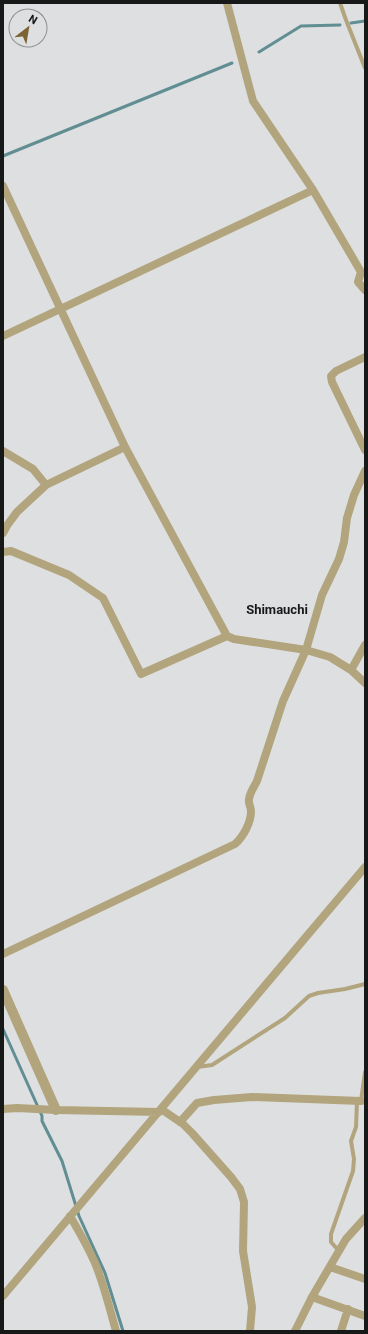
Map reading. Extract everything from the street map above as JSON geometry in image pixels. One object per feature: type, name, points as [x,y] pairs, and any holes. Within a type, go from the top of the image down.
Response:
[{"type":"street","points":[[227,3],[254,101],[313,190],[363,272],[358,282],[365,290]]},
{"type":"street","points":[[3,186],[125,447],[227,636],[234,639],[306,650],[330,657],[350,670],[365,683]]},
{"type":"street","points":[[3,336],[313,190]]},
{"type":"street","points":[[365,357],[336,371],[331,376],[332,382],[363,439],[365,450]]},
{"type":"street","points":[[3,533],[17,512],[46,485],[125,447]]},
{"type":"street","points":[[3,451],[33,469],[46,485]]},
{"type":"street","points":[[3,954],[228,848],[241,838],[251,811],[248,800],[250,793],[257,781],[284,701],[306,650],[322,595],[341,554],[347,518],[354,495],[365,471]]},
{"type":"street","points":[[3,552],[11,551],[69,575],[103,598],[141,674],[227,636]]},
{"type":"street","points":[[350,670],[364,647]]},
{"type":"street","points":[[3,1296],[365,867]]},
{"type":"street","points":[[3,990],[56,1110]]},
{"type":"street","points":[[180,1122],[197,1103],[214,1100],[252,1097],[361,1101]]},
{"type":"street","points":[[3,1109],[160,1110],[180,1122],[232,1177],[240,1189],[244,1202],[243,1251],[252,1307],[250,1331]]},
{"type":"street","points":[[70,1216],[84,1239],[97,1268],[116,1331]]},
{"type":"street","points":[[295,1331],[312,1297],[346,1239],[365,1218]]},
{"type":"street","points":[[330,1268],[365,1279]]},
{"type":"street","points":[[312,1297],[365,1316]]},
{"type":"street","points":[[341,1331],[348,1309]]},
{"type":"lane","points":[[340,3],[365,68]]},
{"type":"lane","points":[[197,1067],[212,1065],[285,1018],[309,996],[365,984]]},
{"type":"lane","points":[[339,1252],[331,1242],[331,1234],[353,1171],[354,1159],[351,1141],[356,1127],[365,1072]]},
{"type":"waterway","points":[[351,23],[365,21]]},
{"type":"waterway","points":[[259,52],[301,26],[340,25]]},
{"type":"waterway","points":[[3,156],[232,63]]},
{"type":"waterway","points":[[3,1029],[42,1116],[42,1121],[62,1161],[79,1216],[105,1273],[123,1331]]},
{"type":"district","name":"Shimauchi","points":[[277,609]]}]
